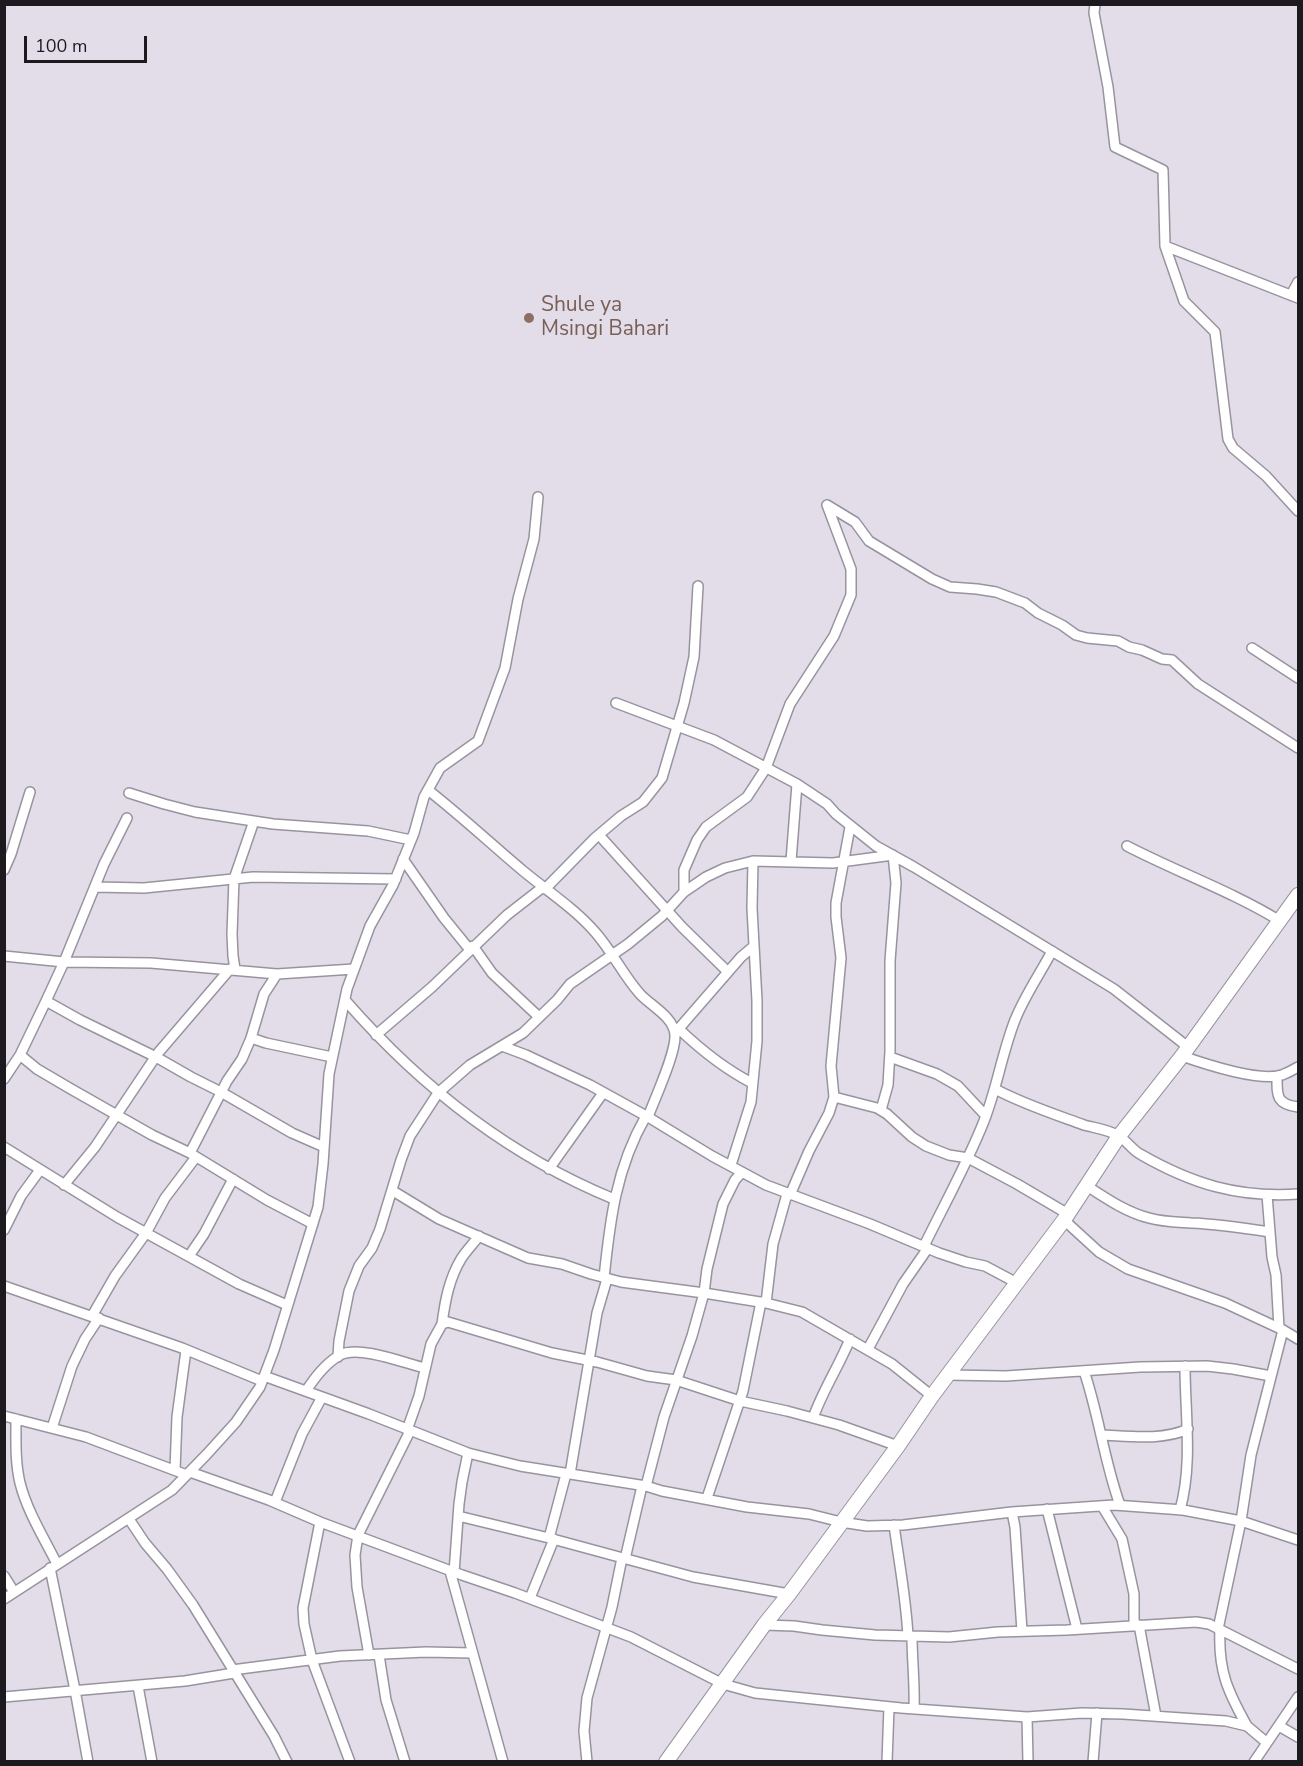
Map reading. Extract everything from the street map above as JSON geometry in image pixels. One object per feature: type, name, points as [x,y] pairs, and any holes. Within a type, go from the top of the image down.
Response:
[{"type":"street","points":[[1095,4],[1094,13],[1108,87],[1115,147],[1163,170],[1165,246],[1184,301],[1215,332],[1228,439],[1233,447],[1297,505]]},
{"type":"street","points":[[1165,246],[1295,297],[1299,282]]},
{"type":"street","points":[[4,1599],[172,1490],[236,1422],[260,1388],[318,1207],[329,1074],[354,969],[370,926],[396,879],[424,797],[440,768],[478,741],[505,668],[518,599],[534,539],[538,497]]},
{"type":"street","points":[[684,892],[684,870],[697,840],[706,827],[747,797],[766,768],[790,704],[834,636],[851,596],[851,568],[827,504],[855,522],[869,541],[932,579],[950,587],[996,592],[1025,603],[1076,635],[1118,641],[1162,659],[1172,660],[1198,684],[1299,748]]},
{"type":"street","points":[[376,1035],[420,998],[524,901],[544,888],[599,835],[621,816],[643,802],[662,778],[678,726],[694,657],[698,586]]},
{"type":"street","points":[[1252,648],[1299,678]]},
{"type":"street","points":[[616,703],[714,740],[796,784],[827,804],[876,846],[1114,989],[1185,1051],[1204,1064],[1269,1077],[1299,1067]]},
{"type":"street","points":[[791,861],[796,784]]},
{"type":"street","points":[[428,790],[595,931],[640,995],[677,1031],[733,1074],[752,1083]]},
{"type":"street","points":[[4,870],[30,792]]},
{"type":"street","points":[[129,793],[195,812],[273,824],[368,831],[411,840]]},
{"type":"street","points":[[4,1079],[20,1054],[46,1001],[127,818]]},
{"type":"street","points":[[64,1185],[95,1147],[156,1057],[233,969],[234,879],[254,821]]},
{"type":"street","points":[[707,1498],[740,1401],[764,1303],[773,1244],[788,1194],[829,1113],[834,1097],[831,1065],[841,958],[836,903],[850,826]]},
{"type":"street","points":[[599,835],[667,910],[728,972]]},
{"type":"street","points":[[1127,846],[1189,877],[1233,895],[1280,921]]},
{"type":"street","points":[[338,1357],[349,1291],[359,1266],[372,1248],[380,1229],[410,1136],[438,1093],[470,1065],[523,1033],[570,984],[613,955],[667,910],[684,892],[706,877],[739,863],[753,861],[833,863],[893,855]]},
{"type":"street","points":[[880,1110],[888,1085],[890,1057],[890,961],[896,883],[893,855]]},
{"type":"street","points":[[403,860],[444,918],[492,973],[539,1017]]},
{"type":"street","points":[[731,1165],[751,1102],[757,1041],[752,908],[753,861]]},
{"type":"street","points":[[95,886],[144,888],[263,878],[396,879]]},
{"type":"street","points":[[670,1760],[764,1625],[1066,1217],[1119,1136],[1185,1051],[1299,895]]},
{"type":"street","points":[[530,1598],[552,1539],[568,1474],[597,1313],[606,1278],[608,1237],[614,1199],[628,1153],[635,1135],[647,1117],[671,1057],[677,1031],[728,972],[754,946]]},
{"type":"street","points":[[868,1349],[926,1247],[968,1158],[986,1116],[1015,1020],[1028,991],[1052,951]]},
{"type":"street","points":[[4,956],[64,962],[151,963],[277,974],[354,969]]},
{"type":"street","points":[[52,1428],[72,1366],[115,1276],[146,1233],[193,1155],[221,1092],[242,1059],[264,994],[277,974]]},
{"type":"street","points":[[345,1000],[376,1035],[438,1093],[493,1133],[549,1169],[614,1199]]},
{"type":"street","points":[[46,1001],[156,1057],[292,1133],[324,1147]]},
{"type":"street","points":[[251,1038],[332,1057]]},
{"type":"street","points":[[502,1046],[590,1085],[711,1156],[766,1185],[966,1262],[985,1266],[1017,1283]]},
{"type":"street","points":[[20,1054],[37,1070],[313,1224]]},
{"type":"street","points":[[890,1057],[937,1074],[958,1086],[986,1116]]},
{"type":"street","points":[[1277,1076],[1278,1098],[1282,1104],[1299,1107]]},
{"type":"street","points":[[994,1089],[1034,1108],[1119,1136],[1138,1153],[1197,1183],[1222,1190],[1267,1195],[1299,1194]]},
{"type":"street","points":[[549,1169],[603,1093]]},
{"type":"street","points":[[834,1097],[880,1110],[926,1146],[949,1155],[968,1158],[1017,1184],[1066,1217],[1099,1252],[1128,1269],[1225,1303],[1297,1336]]},
{"type":"street","points":[[4,1148],[146,1233],[239,1284],[287,1305]]},
{"type":"street","points":[[4,1230],[21,1196],[40,1170]]},
{"type":"street","points":[[587,1761],[584,1731],[587,1698],[663,1417],[692,1336],[704,1293],[707,1269],[723,1204],[735,1180],[742,1172]]},
{"type":"street","points":[[189,1256],[204,1234],[233,1179]]},
{"type":"street","points":[[1087,1186],[1128,1210],[1148,1218],[1170,1223],[1191,1223],[1270,1232]]},
{"type":"street","points":[[393,1191],[439,1219],[528,1258],[562,1264],[606,1278],[648,1287],[704,1293],[802,1312],[892,1364],[932,1396]]},
{"type":"street","points":[[1266,1742],[1247,1726],[1229,1692],[1221,1668],[1219,1630],[1241,1521],[1251,1455],[1281,1329],[1267,1195]]},
{"type":"street","points":[[369,1655],[357,1587],[355,1555],[358,1535],[409,1430],[431,1344],[442,1323],[444,1303],[457,1267],[479,1236]]},
{"type":"street","points":[[4,1286],[263,1378],[306,1391],[468,1453],[520,1466],[644,1486],[747,1507],[809,1514],[867,1526],[1047,1509],[1120,1506],[1180,1510],[1241,1521],[1299,1540]]},
{"type":"street","points":[[442,1323],[457,1324],[512,1342],[646,1376],[676,1380],[740,1401],[813,1418],[898,1446]]},
{"type":"street","points":[[813,1418],[850,1339]]},
{"type":"street","points":[[175,1470],[177,1417],[186,1350]]},
{"type":"street","points":[[306,1391],[315,1377],[329,1363],[352,1352],[365,1353],[425,1368]]},
{"type":"street","points":[[1180,1510],[1185,1492],[1188,1429],[1185,1366]]},
{"type":"street","points":[[948,1374],[1006,1376],[1140,1367],[1207,1366],[1271,1376]]},
{"type":"street","points":[[1084,1371],[1092,1395],[1112,1483],[1120,1506]]},
{"type":"street","points":[[276,1503],[302,1434],[322,1397]]},
{"type":"street","points":[[4,1416],[86,1437],[175,1470],[276,1503],[452,1572],[530,1598],[631,1637],[723,1684],[755,1694],[1028,1717],[1097,1713],[1226,1721],[1247,1726]]},
{"type":"street","points":[[16,1419],[16,1462],[21,1485],[53,1566],[88,1761]]},
{"type":"street","points":[[1101,1435],[1162,1436],[1188,1429]]},
{"type":"street","points":[[468,1453],[462,1482],[452,1572],[503,1761]]},
{"type":"street","points":[[1102,1506],[1122,1539],[1156,1716]]},
{"type":"street","points":[[1047,1509],[1077,1629]]},
{"type":"street","points":[[1012,1512],[1022,1631]]},
{"type":"street","points":[[458,1516],[693,1577],[789,1594]]},
{"type":"street","points":[[129,1519],[144,1543],[193,1605],[287,1761]]},
{"type":"street","points":[[320,1522],[303,1608],[304,1624],[312,1660],[350,1761]]},
{"type":"street","points":[[894,1525],[906,1596],[915,1682],[914,1709]]},
{"type":"street","points":[[4,1576],[15,1592]]},
{"type":"street","points":[[764,1625],[875,1635],[949,1637],[998,1632],[1196,1622],[1209,1624],[1299,1669]]},
{"type":"street","points":[[4,1697],[184,1682],[312,1660],[426,1652],[472,1653]]},
{"type":"street","points":[[379,1655],[386,1700],[405,1761]]},
{"type":"street","points":[[138,1686],[152,1761]]},
{"type":"street","points":[[1254,1761],[1299,1696]]},
{"type":"street","points":[[887,1761],[889,1707]]},
{"type":"street","points":[[1093,1761],[1097,1713]]},
{"type":"street","points":[[1028,1717],[1028,1761]]},
{"type":"street","points":[[1278,1726],[1299,1737]]},
{"type":"place","name":"Shule ya Msingi Bahari","points":[[529,318]]}]
